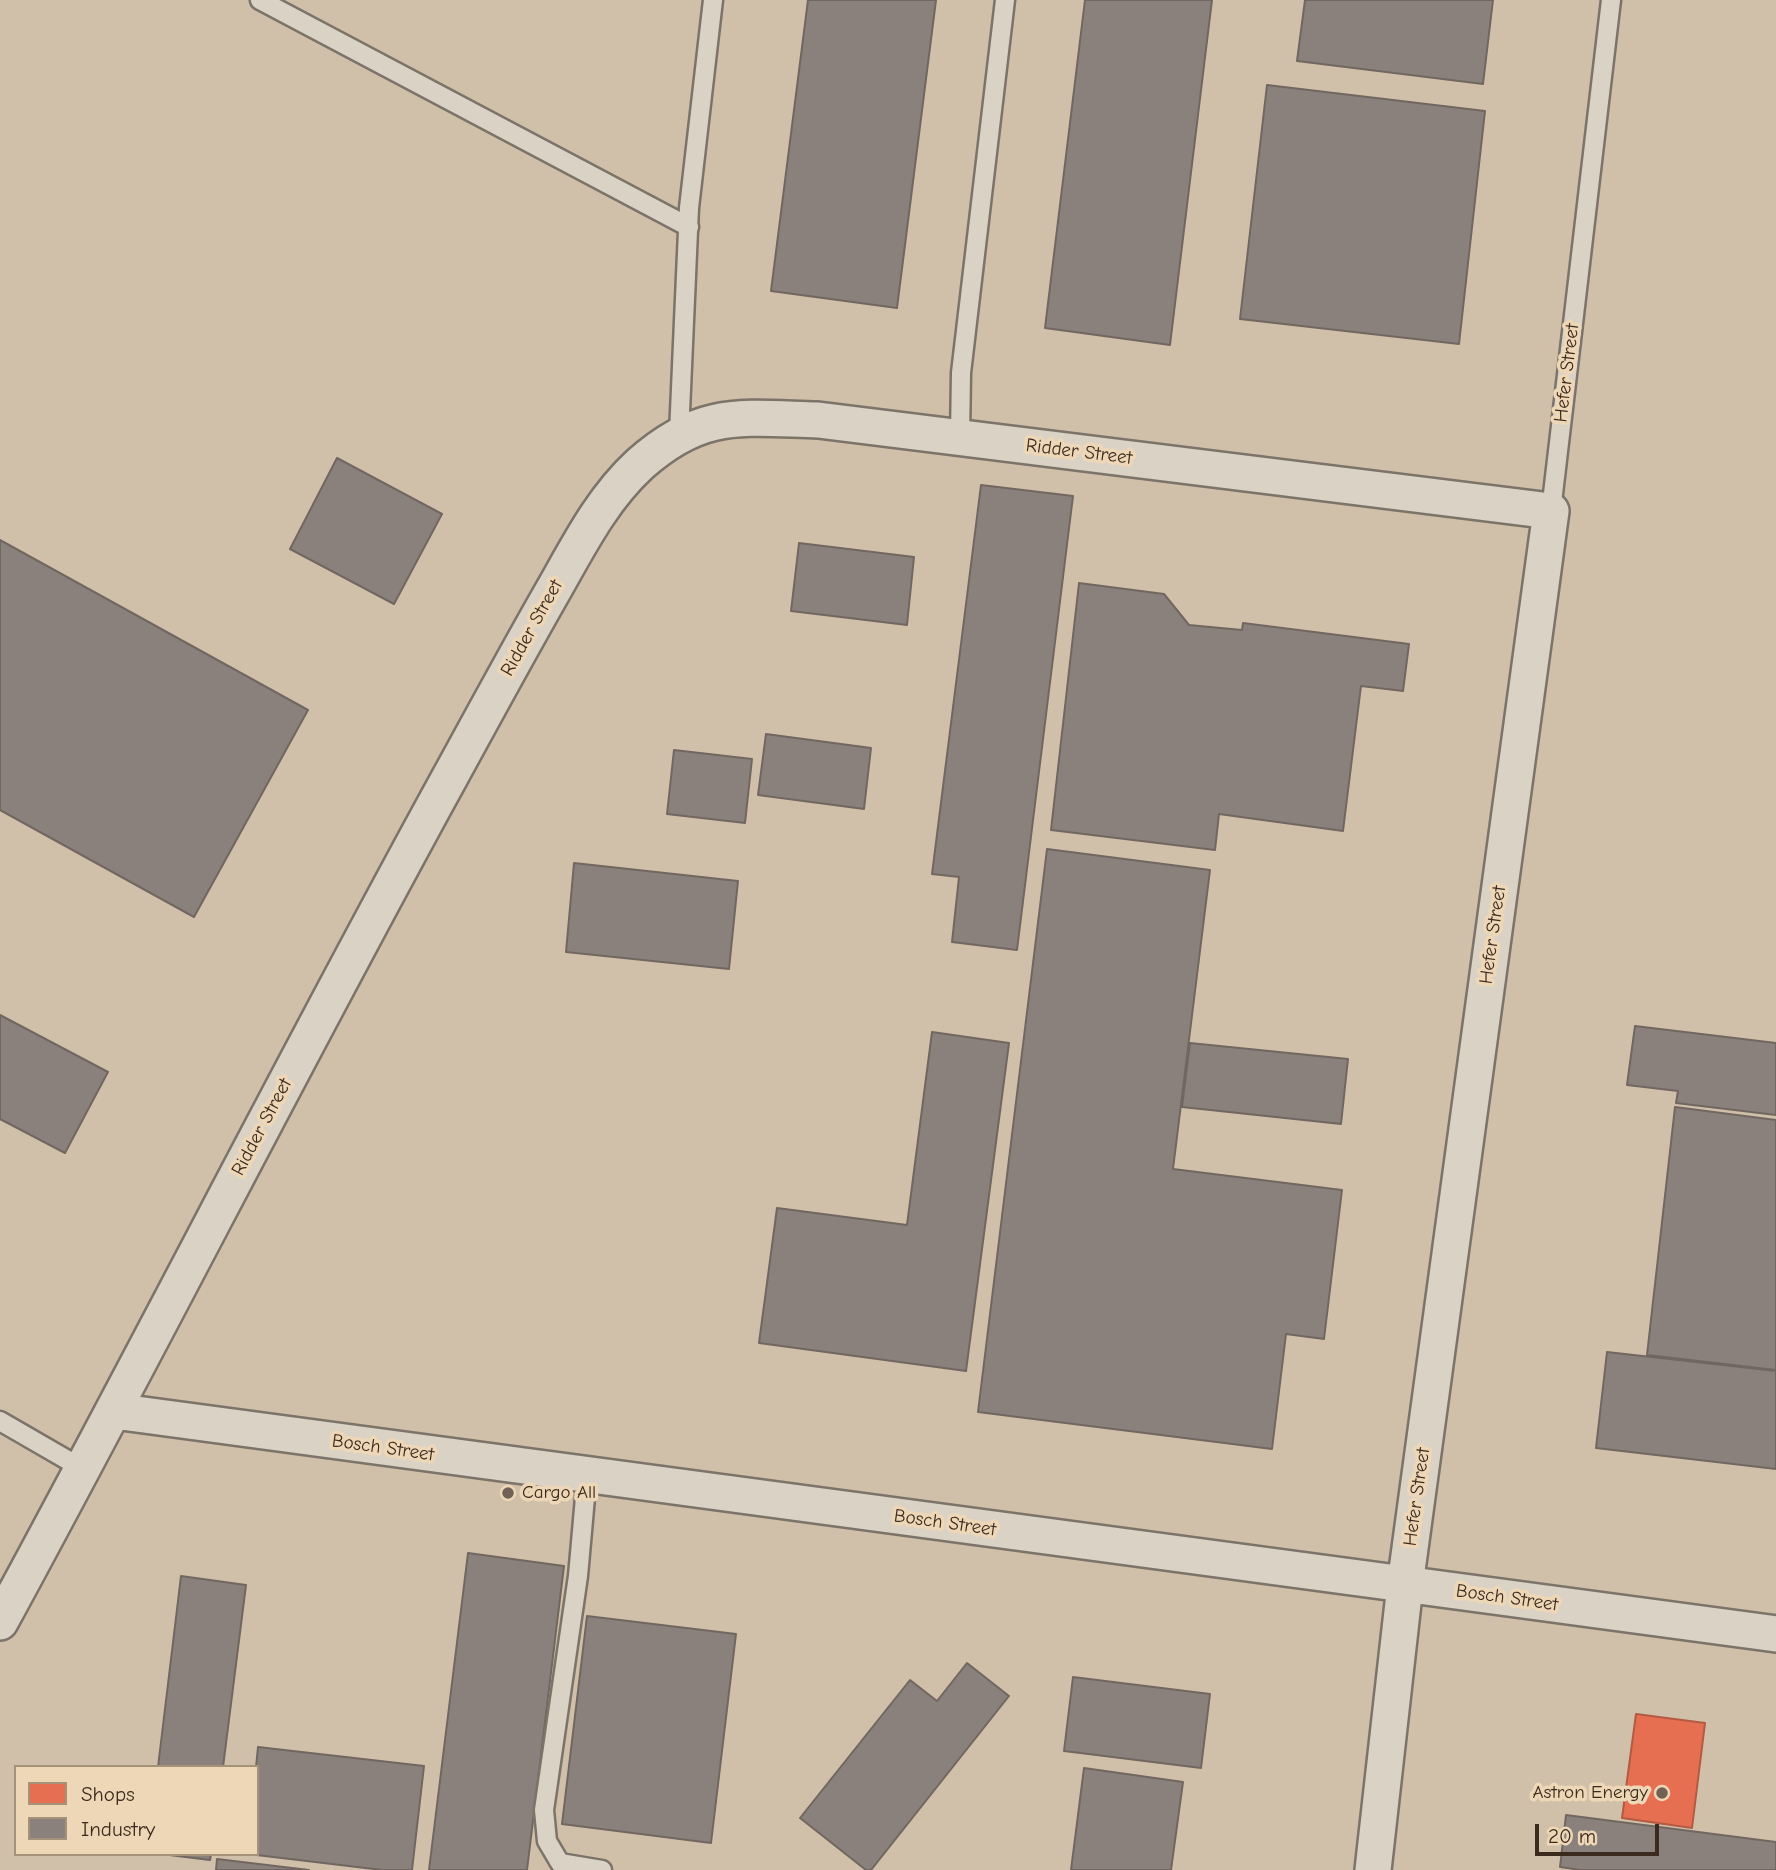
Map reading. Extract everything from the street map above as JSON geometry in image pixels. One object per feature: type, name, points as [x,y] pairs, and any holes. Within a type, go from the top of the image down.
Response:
[{"type":"street","name":"Ridder Street","points":[[0,1622],[114,1411],[362,937],[585,534],[617,487],[643,462],[679,434],[716,420],[818,420],[1551,511]]},
{"type":"street","name":"Hefer Street","points":[[1373,1870],[1405,1585],[1551,511]]},
{"type":"street","name":"Bosch Street","points":[[114,1411],[1776,1634]]},
{"type":"lane","points":[[260,0],[689,227]]},
{"type":"lane","points":[[679,434],[689,227],[713,0]]},
{"type":"lane","points":[[960,438],[961,373],[1005,0]]},
{"type":"lane","name":"Hefer Street","points":[[1551,511],[1611,0]]},
{"type":"lane","points":[[0,1421],[83,1469]]},
{"type":"lane","points":[[587,1475],[578,1576],[544,1810],[547,1841],[563,1867],[602,1870]]},
{"type":"shaded area","points":[[0,0],[1776,0],[1776,1870],[0,1870]]},
{"type":"building: Shops","points":[[1636,1714],[1705,1723],[1692,1828],[1622,1818]]},
{"type":"building: Industry","points":[[808,0],[936,0],[897,308],[771,291]]},
{"type":"building: Industry","points":[[1085,0],[1212,0],[1170,345],[1045,328]]},
{"type":"building: Industry","points":[[1305,0],[1493,0],[1483,84],[1297,61]]},
{"type":"building: Industry","points":[[1267,85],[1485,111],[1459,344],[1240,319]]},
{"type":"building: Industry","points":[[337,458],[442,514],[394,604],[290,549]]},
{"type":"building: Industry","points":[[981,485],[1073,496],[1017,950],[952,942],[959,877],[932,874]]},
{"type":"building: Industry","points":[[0,540],[308,710],[194,917],[0,810]]},
{"type":"building: Industry","points":[[799,543],[914,557],[907,625],[791,611]]},
{"type":"building: Industry","points":[[1079,583],[1164,594],[1189,625],[1242,630],[1243,623],[1409,644],[1403,691],[1361,686],[1343,831],[1219,814],[1215,850],[1051,830]]},
{"type":"building: Industry","points":[[766,734],[871,748],[864,809],[758,795]]},
{"type":"building: Industry","points":[[674,750],[752,759],[745,823],[667,814]]},
{"type":"building: Industry","points":[[1047,849],[1210,870],[1173,1169],[1342,1190],[1324,1339],[1286,1334],[1272,1449],[978,1412]]},
{"type":"building: Industry","points":[[574,863],[738,881],[729,969],[566,952]]},
{"type":"building: Industry","points":[[0,1015],[108,1072],[65,1153],[0,1119]]},
{"type":"building: Industry","points":[[1635,1026],[1776,1043],[1776,1115],[1676,1103],[1678,1091],[1627,1085]]},
{"type":"building: Industry","points":[[932,1032],[1009,1043],[966,1371],[759,1343],[777,1208],[907,1225]]},
{"type":"building: Industry","points":[[1190,1043],[1348,1059],[1341,1124],[1182,1107]]},
{"type":"building: Industry","points":[[1675,1107],[1776,1120],[1776,1370],[1647,1355]]},
{"type":"building: Industry","points":[[1607,1352],[1776,1371],[1776,1469],[1596,1448]]},
{"type":"building: Industry","points":[[468,1553],[564,1566],[527,1870],[429,1870]]},
{"type":"building: Industry","points":[[181,1576],[246,1585],[223,1765],[158,1765]]},
{"type":"building: Industry","points":[[587,1616],[736,1634],[711,1843],[562,1824]]},
{"type":"building: Industry","points":[[967,1663],[1009,1696],[871,1870],[866,1870],[800,1818],[910,1680],[937,1701]]},
{"type":"building: Industry","points":[[1073,1677],[1210,1694],[1201,1768],[1064,1751]]},
{"type":"building: Industry","points":[[258,1747],[424,1766],[412,1870],[382,1870],[259,1855],[259,1765],[256,1765]]},
{"type":"building: Industry","points":[[1084,1768],[1183,1782],[1171,1870],[1071,1870]]},
{"type":"building: Industry","points":[[1566,1815],[1776,1842],[1776,1870],[1580,1870],[1560,1867]]},
{"type":"building: Industry","points":[[177,1856],[211,1856],[210,1860]]},
{"type":"building: Industry","points":[[217,1859],[309,1870],[216,1870]]},
{"type":"place","name":"Cargo All","points":[[508,1493]]},
{"type":"place","name":"Astron Energy","points":[[1662,1793]]}]
